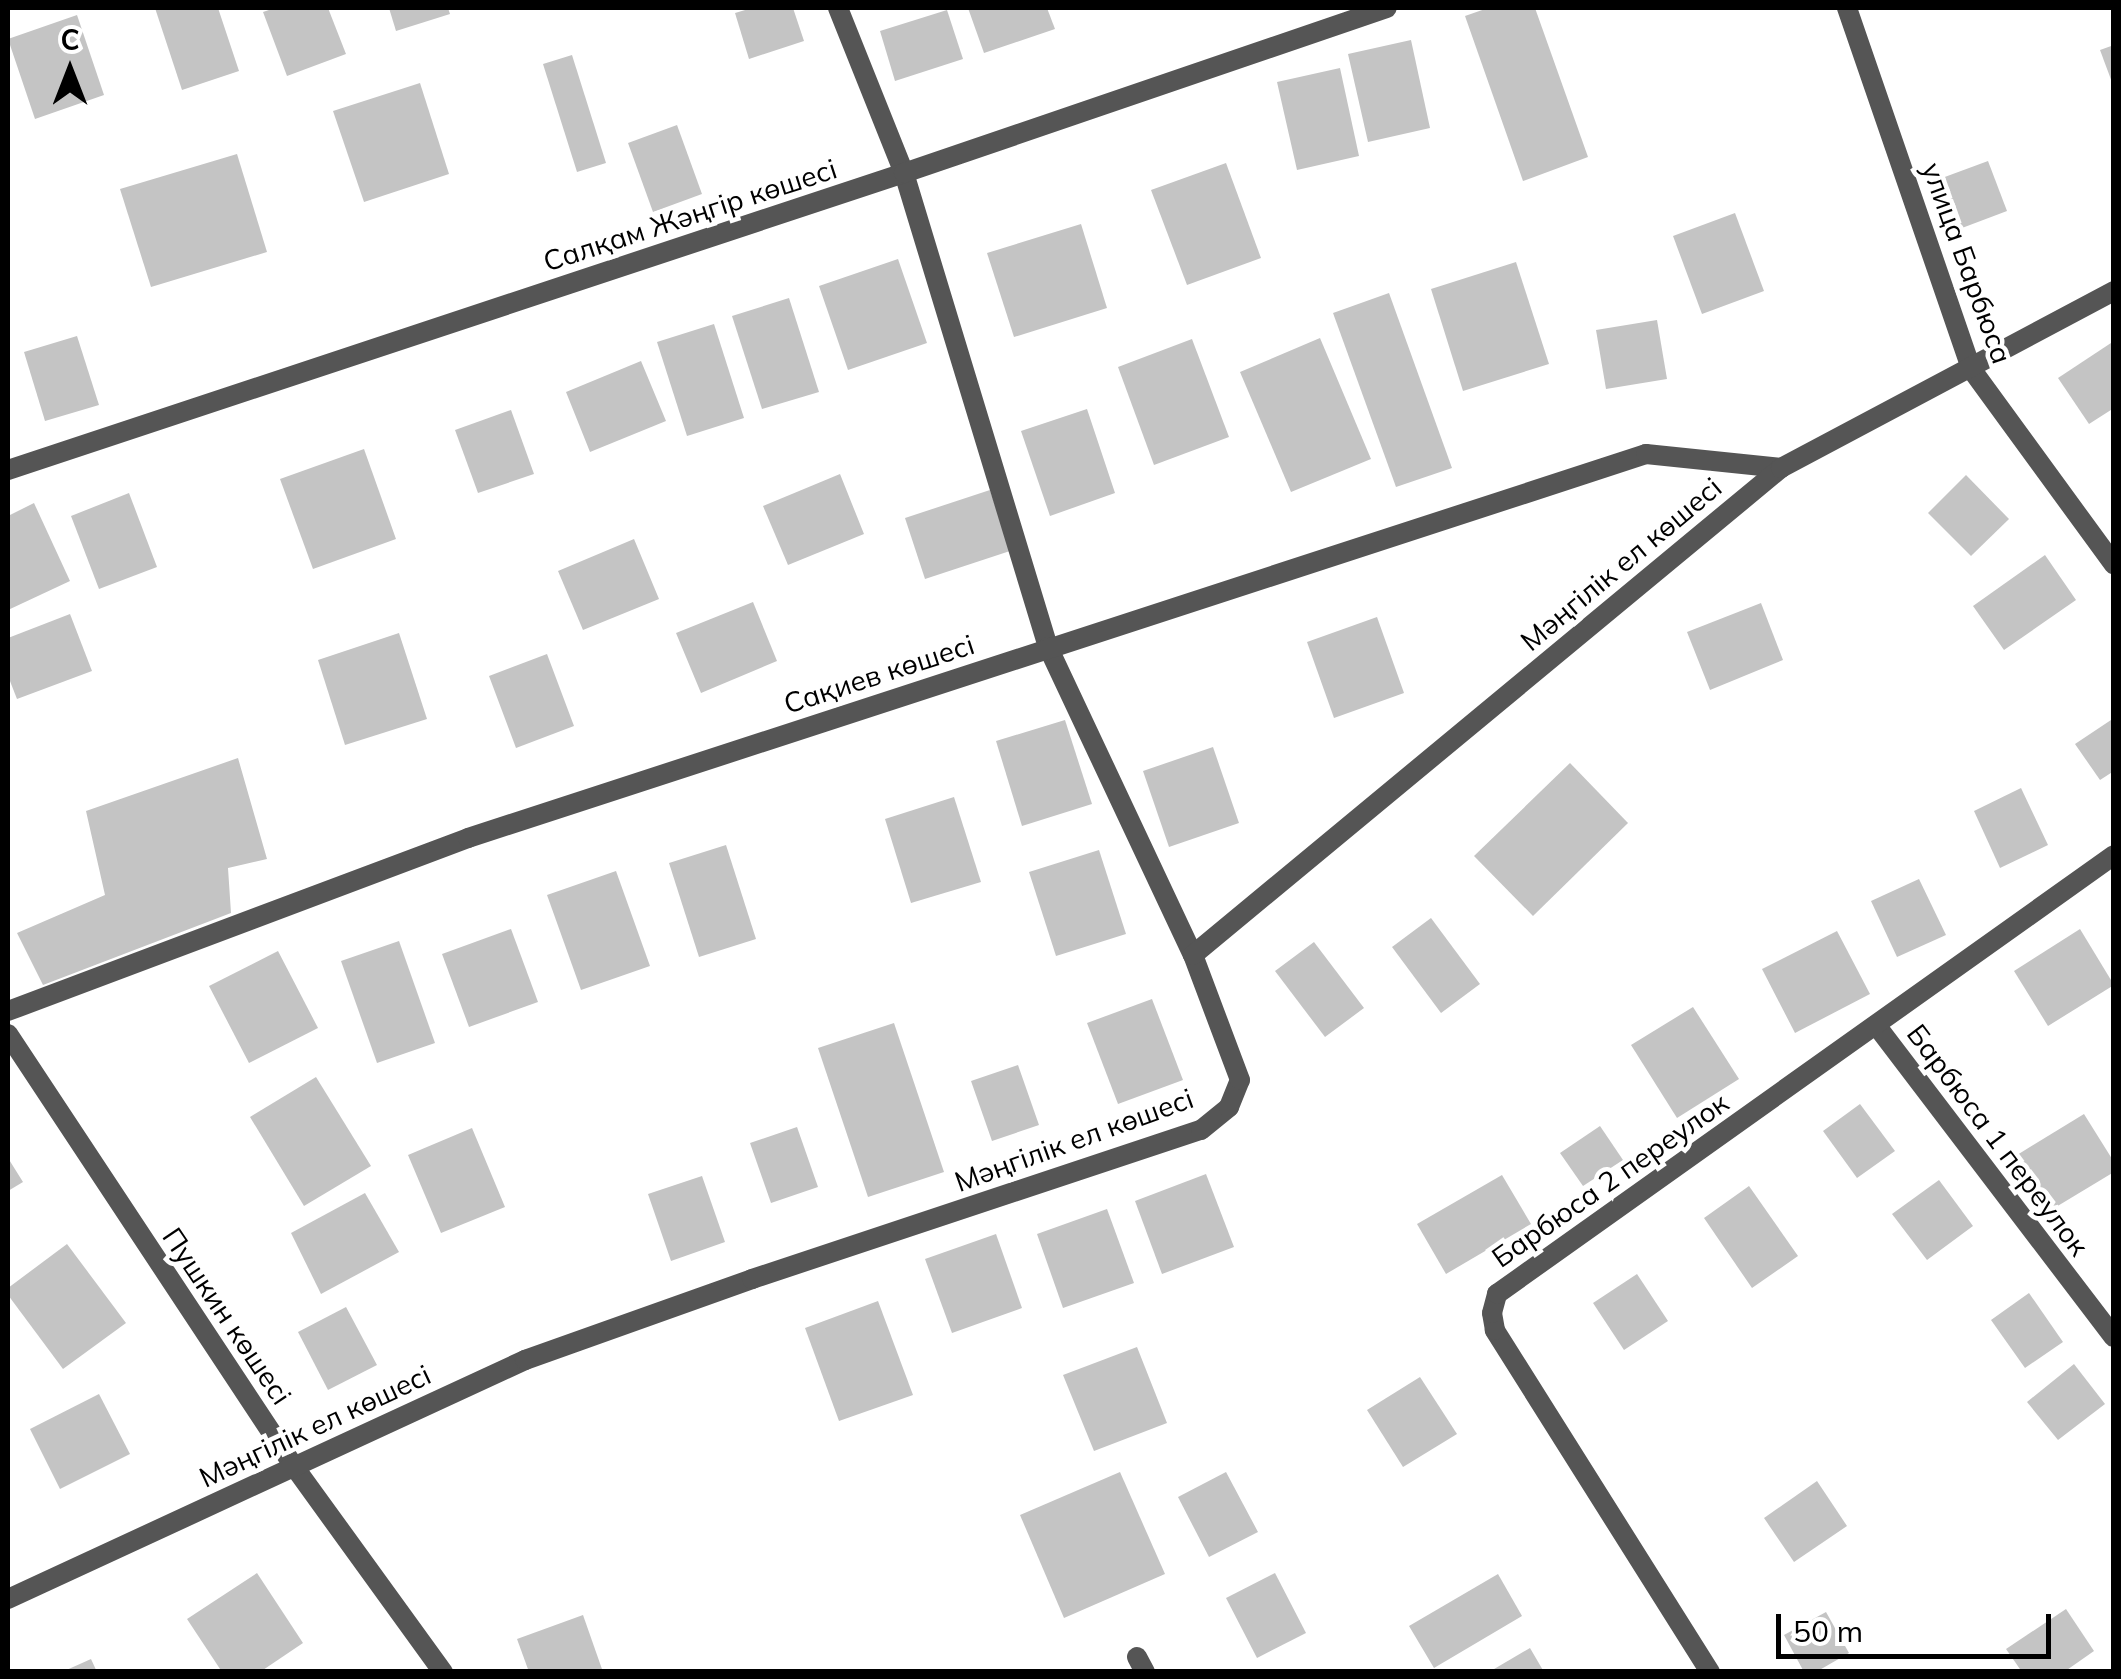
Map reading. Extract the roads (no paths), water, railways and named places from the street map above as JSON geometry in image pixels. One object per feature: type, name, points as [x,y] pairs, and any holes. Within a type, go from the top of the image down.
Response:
[{"type":"street","points":[[838,8],[904,173],[1048,647],[1193,955]]},
{"type":"street","name":"Салқам Жәңгір көшесі","points":[[8,470],[904,173],[1387,8]]},
{"type":"street","name":"улица Барбюса","points":[[1846,8],[1972,370],[2114,565]]},
{"type":"street","name":"Мәңгілік ел көшесі","points":[[8,1599],[525,1360],[752,1279],[1200,1130],[1228,1107],[1240,1080],[1193,955],[1781,468],[1972,370],[2114,291]]},
{"type":"street","name":"Сақиев көшесі","points":[[8,1011],[468,838],[1646,454],[1781,468]]},
{"type":"street","name":"Барбюса 2 переулок","points":[[1710,1672],[1495,1330],[1492,1313],[1497,1294],[2114,856]]},
{"type":"street","name":"Барбюса 1 переулок","points":[[1876,1025],[2114,1337]]},
{"type":"street","name":"Пушкин көшесі","points":[[8,1034],[293,1465],[443,1672]]}]
